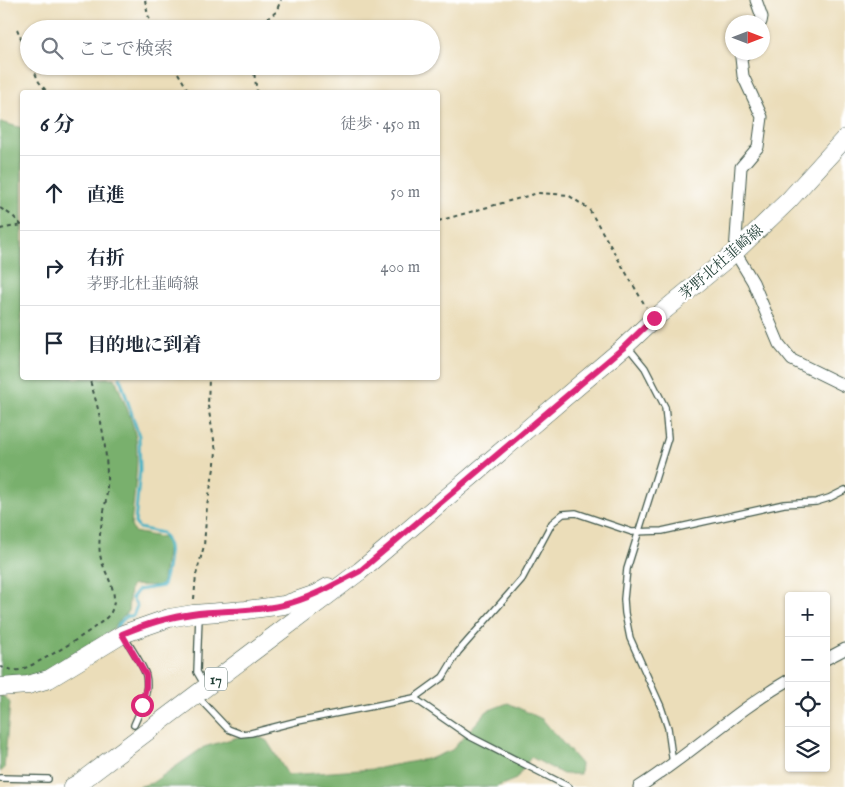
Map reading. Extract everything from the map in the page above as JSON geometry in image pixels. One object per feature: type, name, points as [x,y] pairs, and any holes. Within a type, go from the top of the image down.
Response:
[{"type":"main road","name":"茅野北杜韮崎線","points":[[72,787],[200,690],[280,633],[360,571],[626,345],[654,318],[735,252],[789,200],[845,138]]},
{"type":"main road","name":"茅野北杜韮崎線","points":[[0,687],[28,685],[50,679],[122,634],[169,618],[284,605],[316,594],[360,571]]},
{"type":"street","points":[[756,0],[761,15]]},
{"type":"street","points":[[741,60],[743,76],[762,117],[758,147],[741,167],[735,252],[753,282],[779,344],[792,360],[845,386]]},
{"type":"street","points":[[830,657],[845,649]]},
{"type":"street","points":[[638,787],[674,764],[761,696],[786,682]]},
{"type":"lane","points":[[626,345],[644,368],[664,408],[668,438],[627,568],[624,600],[627,627],[668,728],[674,764]]},
{"type":"lane","points":[[196,614],[197,672],[200,690],[228,729],[241,734],[252,733],[298,721],[414,698],[443,677],[458,652],[522,579],[552,524],[563,514],[576,513],[632,532],[662,532],[784,504],[816,502],[845,490]]},
{"type":"lane","points":[[122,634],[146,675],[146,687],[142,705],[134,725]]},
{"type":"lane","points":[[414,698],[469,736],[568,787]]},
{"type":"lane","points":[[0,778],[48,778]]},
{"type":"path","points":[[145,0],[150,20]]},
{"type":"path","points":[[266,20],[276,12],[281,0]]},
{"type":"path","points":[[17,29],[20,36]]},
{"type":"path","points":[[36,75],[45,90]]},
{"type":"path","points":[[179,75],[188,90]]},
{"type":"path","points":[[254,75],[257,90]]},
{"type":"path","points":[[440,220],[538,193],[568,194],[589,210],[640,298],[654,318]]},
{"type":"path","points":[[0,208],[13,216],[20,224]]},
{"type":"path","points":[[0,229],[20,226]]},
{"type":"path","points":[[0,667],[18,670],[31,665],[53,654],[111,614],[114,601],[113,586],[100,554],[107,489],[104,435],[99,406],[90,380]]},
{"type":"path","points":[[196,614],[196,575],[204,546],[206,506],[216,451],[208,406],[209,380]]},
{"type":"green space","points":[[0,122],[20,127],[20,380],[116,380],[130,416],[136,440],[136,472],[131,526],[134,532],[164,538],[168,546],[162,584],[158,586],[133,585],[130,588],[128,611],[111,631],[38,676],[0,681]]},
{"type":"green space","points":[[0,695],[10,703],[4,769],[0,772]]},
{"type":"green space","points":[[508,703],[542,719],[581,764],[580,774],[563,774],[531,757],[516,779],[496,787],[137,787],[152,783],[204,747],[252,733],[267,741],[288,775],[374,769],[432,758],[452,750],[487,711]]},
{"type":"waterway","points":[[116,629],[127,616],[133,616],[137,606],[132,598],[138,590],[163,586],[169,552],[166,539],[162,533],[139,528],[135,523],[140,470],[139,436],[121,380]]},
{"type":"route","points":[[142,705],[146,687],[146,675],[122,634],[169,618],[284,605],[316,594],[360,571],[623,348],[654,318]]}]
